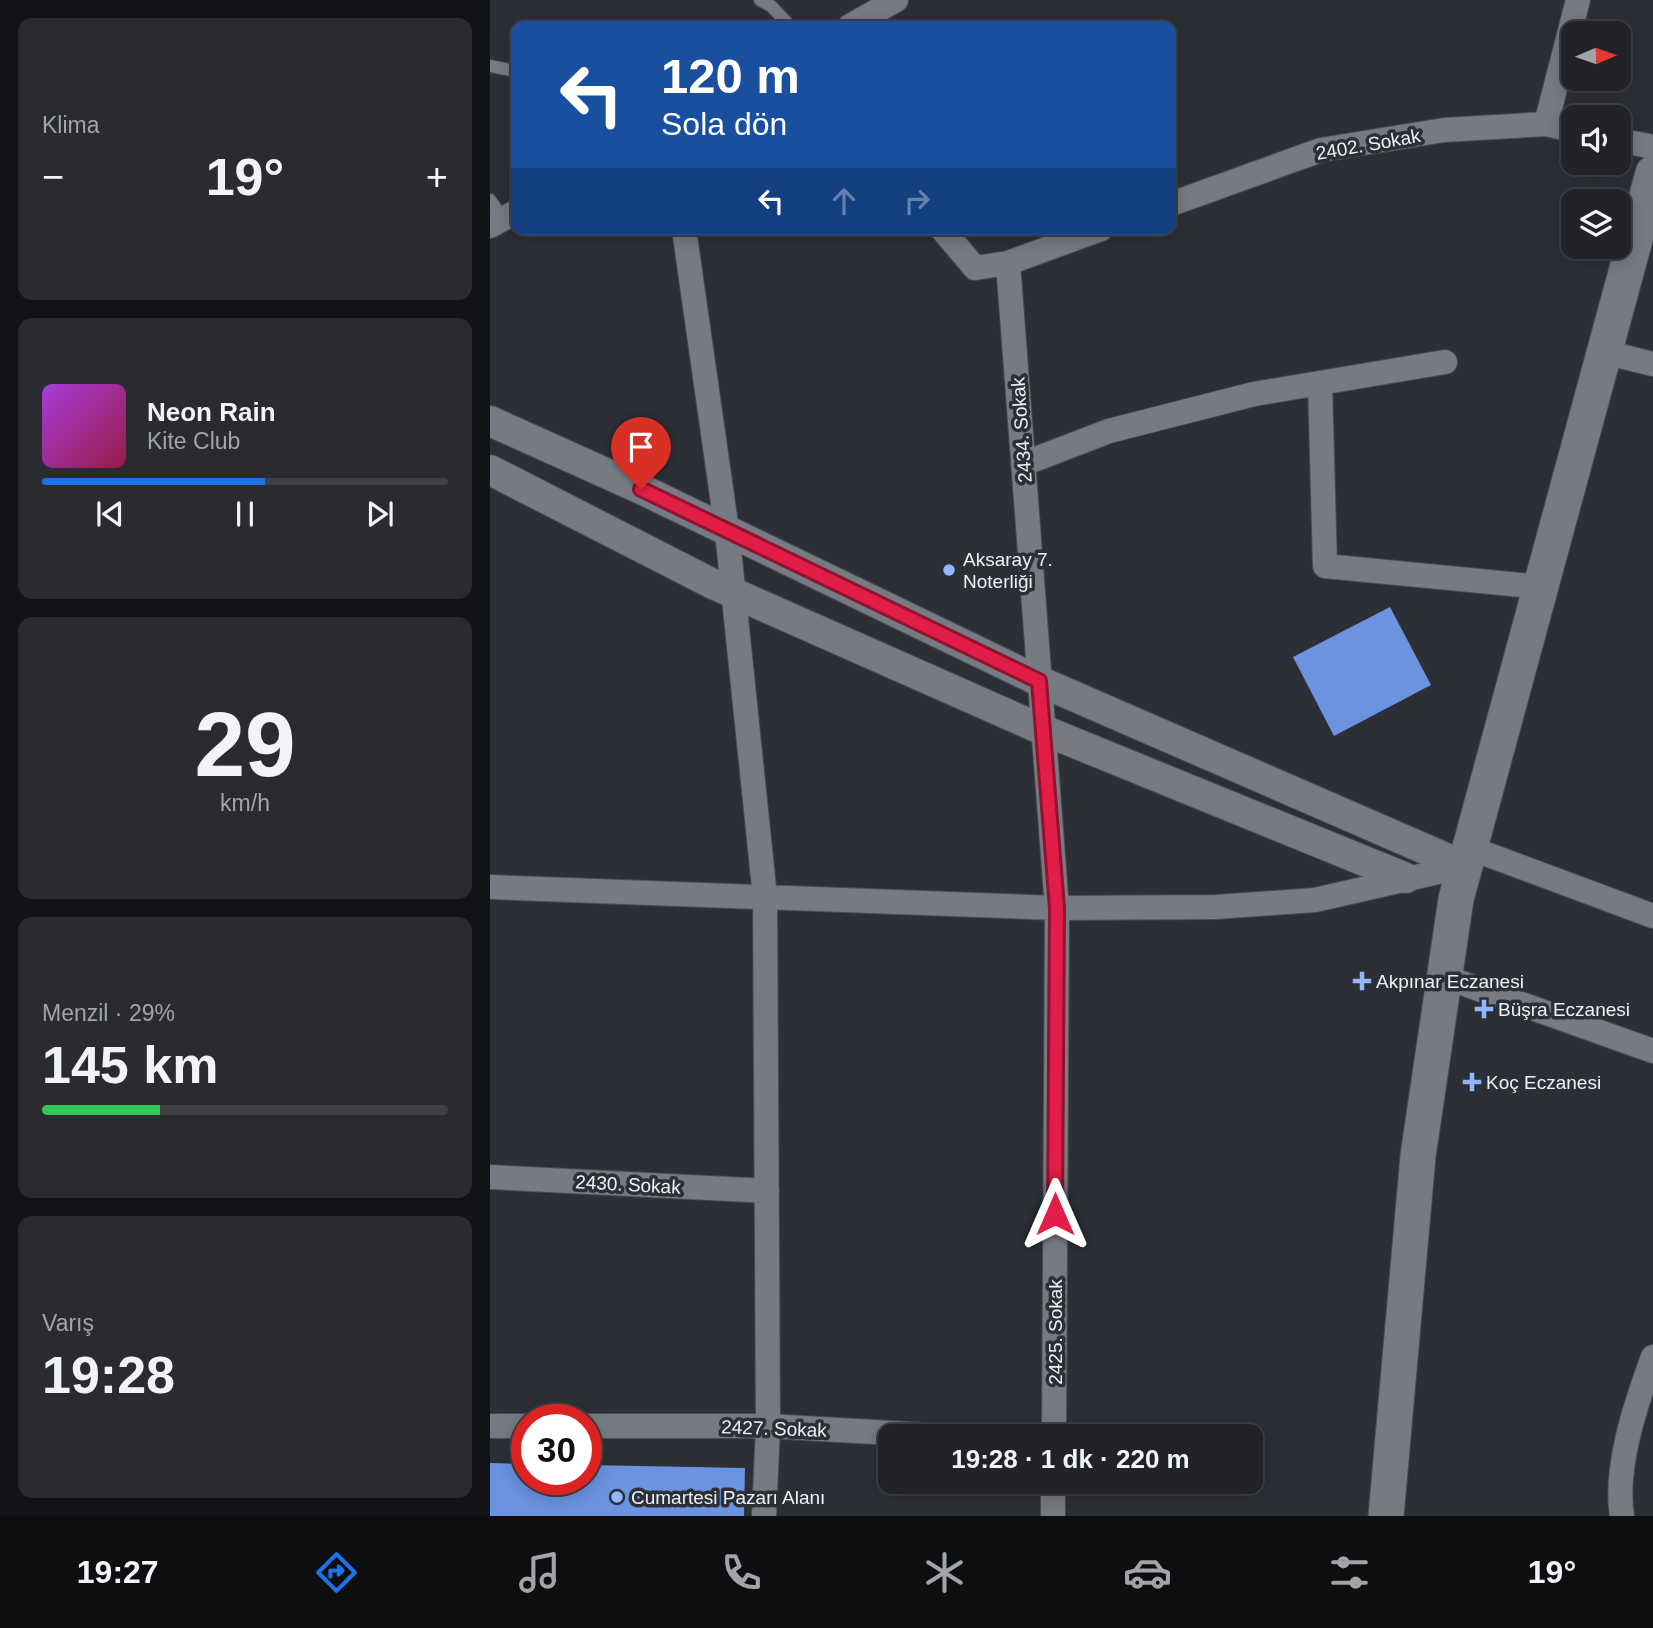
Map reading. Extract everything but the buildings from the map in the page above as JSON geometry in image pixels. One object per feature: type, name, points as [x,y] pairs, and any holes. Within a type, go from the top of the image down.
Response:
[{"type":"main road","points":[[1386,1516],[1418,1156],[1464,871],[1653,173]]},
{"type":"street","points":[[859,21],[896,0]]},
{"type":"street","points":[[1546,124],[1578,0]]},
{"type":"street","name":"2402. Sokak","points":[[1176,202],[1321,150],[1444,130],[1546,124],[1561,127]]},
{"type":"street","points":[[1631,142],[1653,147]]},
{"type":"street","points":[[685,235],[727,531],[765,897],[768,1426],[764,1516]]},
{"type":"street","points":[[947,235],[975,268],[1008,263],[1085,235]]},
{"type":"street","name":"2434. Sokak","points":[[1008,263],[1039,681]]},
{"type":"street","points":[[1605,352],[1653,364]]},
{"type":"street","points":[[1023,464],[1109,430],[1254,394],[1445,362]]},
{"type":"street","points":[[1320,383],[1325,566],[1541,587]]},
{"type":"street","points":[[490,421],[1039,681],[1464,871],[1653,916]]},
{"type":"street","points":[[490,470],[734,593],[1043,730],[1406,878],[1464,871]]},
{"type":"street","name":"2425. Sokak","points":[[1039,681],[1057,908],[1054,1424]]},
{"type":"street","points":[[490,887],[1057,908],[1216,907],[1315,900],[1406,878],[1464,871]]},
{"type":"street","points":[[1445,977],[1653,1051]]},
{"type":"street","name":"2430. Sokak","points":[[490,1177],[767,1191]]},
{"type":"street","points":[[1622,1516],[1619,1497],[1626,1445],[1653,1357]]},
{"type":"street","points":[[490,1426],[511,1426]]},
{"type":"street","name":"2427. Sokak","points":[[602,1426],[768,1426],[878,1432]]},
{"type":"street","points":[[1053,1516],[1054,1494]]},
{"type":"lane","points":[[760,0],[771,6],[785,21]]},
{"type":"lane","points":[[490,65],[511,70]]},
{"type":"place","name":"Aksaray 7. Noterliği","points":[[949,570]]},
{"type":"place","name":"Akpınar Eczanesi","points":[[1362,981]]},
{"type":"place","name":"Büşra Eczanesi","points":[[1484,1009]]},
{"type":"place","name":"Koç Eczanesi","points":[[1472,1082]]},
{"type":"place","name":"Cumartesi Pazarı Alanı","points":[[617,1497]]},
{"type":"route","points":[[641,489],[1039,681],[1057,908],[1055,1214]]}]
